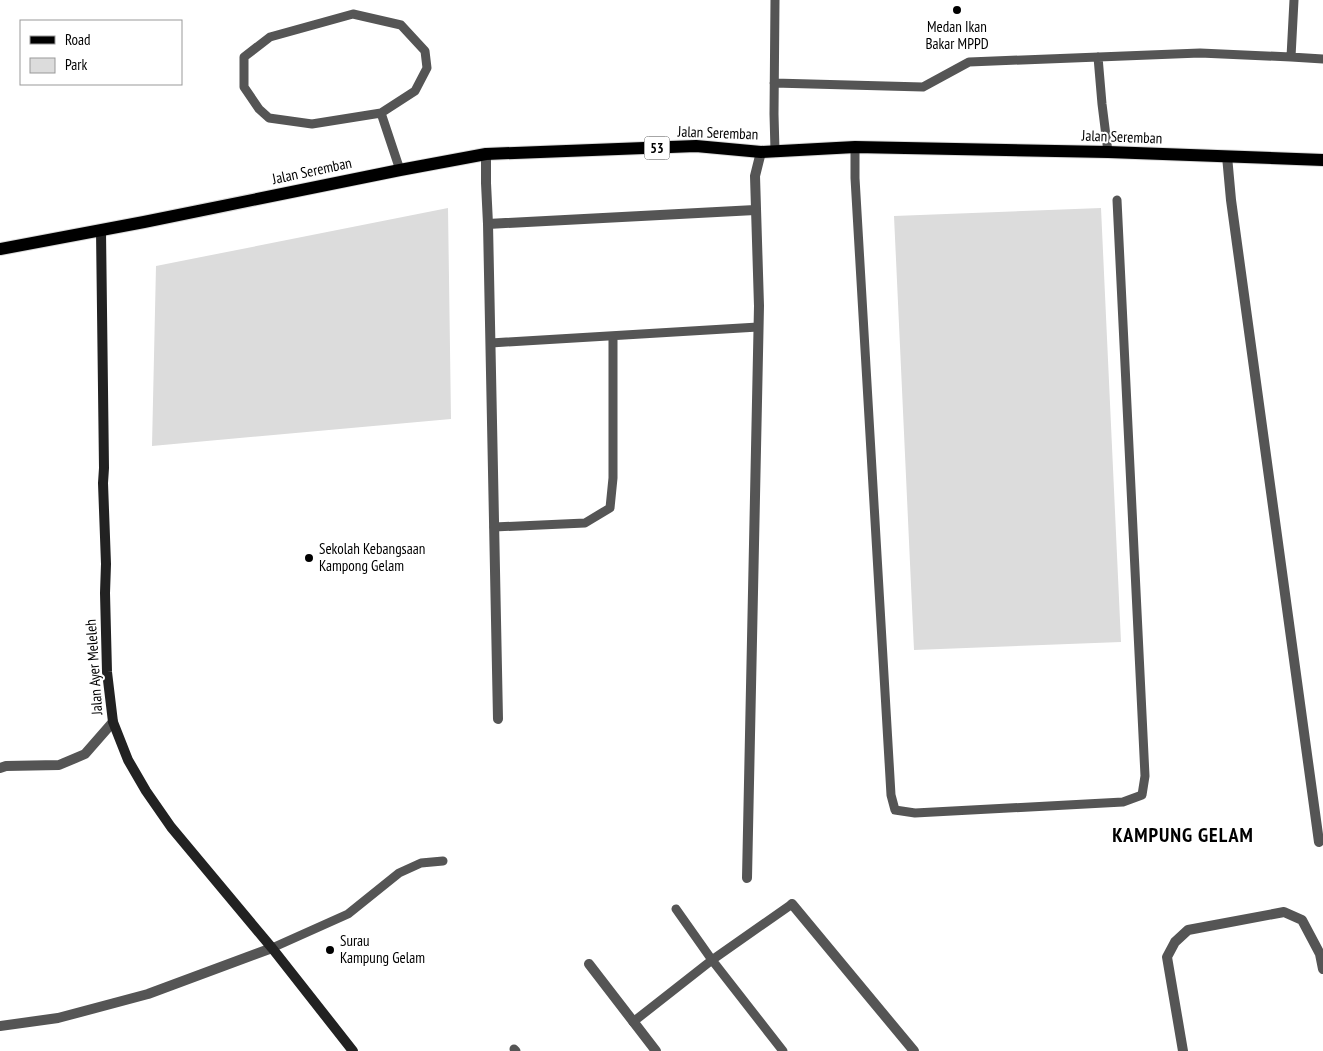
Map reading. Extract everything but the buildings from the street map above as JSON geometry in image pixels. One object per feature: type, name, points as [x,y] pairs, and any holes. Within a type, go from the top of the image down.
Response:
[{"type":"main road","name":"Jalan Seremban","points":[[0,249],[101,231],[486,154],[696,146],[760,152],[855,147],[1108,152],[1323,160]]},
{"type":"street","points":[[747,878],[759,306],[755,176],[760,152]]},
{"type":"street","points":[[486,154],[498,719]]},
{"type":"street","points":[[1227,156],[1233,219],[1319,842]]},
{"type":"street","points":[[488,224],[755,210]]},
{"type":"street","name":"Jalan Ayer Meleleh","points":[[101,231],[105,594],[108,672],[113,722],[128,760],[146,791],[171,827],[272,948],[353,1051]]},
{"type":"street","points":[[0,768],[6,766],[59,765],[84,754],[113,722]]},
{"type":"street","points":[[792,904],[914,1051]]},
{"type":"street","points":[[1183,1051],[1167,957],[1175,942],[1188,930],[1284,912],[1302,920],[1320,954],[1323,969]]},
{"type":"street","points":[[0,1026],[58,1018],[148,994],[272,948]]},
{"type":"street","points":[[589,964],[656,1051]]},
{"type":"lane","points":[[775,0],[775,151]]},
{"type":"lane","points":[[1291,57],[1294,0]]},
{"type":"lane","points":[[353,14],[401,25],[425,51],[427,68],[415,91],[381,113],[312,124],[269,118],[259,109],[244,87],[244,57],[270,38],[353,14]]},
{"type":"lane","points":[[774,83],[923,87],[969,62],[1200,53],[1323,59]]},
{"type":"lane","points":[[1098,57],[1108,152]]},
{"type":"lane","points":[[381,113],[400,170]]},
{"type":"lane","points":[[855,147],[890,795],[895,810],[915,813],[1123,802],[1142,795],[1145,776],[1117,200]]},
{"type":"lane","points":[[490,343],[758,327]]},
{"type":"lane","points":[[494,527],[585,523],[610,508],[613,478],[613,336]]},
{"type":"lane","points":[[272,948],[348,914],[399,874],[421,863],[443,861]]},
{"type":"lane","points":[[633,1022],[712,960],[792,904]]},
{"type":"lane","points":[[676,909],[712,960],[783,1051]]},
{"type":"green space","points":[[448,208],[451,419],[152,446],[156,266]]},
{"type":"green space","points":[[1101,208],[1121,642],[914,650],[894,216]]},
{"type":"place","name":"Medan Ikan Bakar MPPD","points":[[957,10]]},
{"type":"place","name":"Sekolah Kebangsaan Kampong Gelam","points":[[309,558]]},
{"type":"place","name":"Surau Kampung Gelam","points":[[330,950]]},
{"type":"district","name":"KAMPUNG GELAM","points":[[1183,835]]}]
